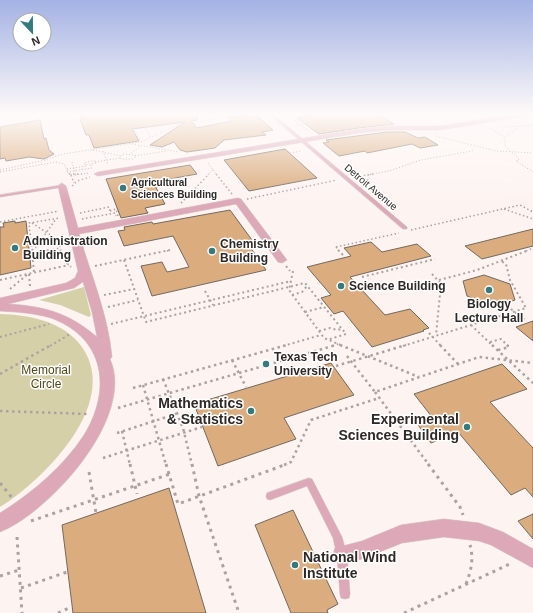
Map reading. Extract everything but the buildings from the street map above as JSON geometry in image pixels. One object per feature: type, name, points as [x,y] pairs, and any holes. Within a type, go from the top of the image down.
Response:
[{"type":"street","points":[[98,174],[286,143]]},
{"type":"street","points":[[0,523],[58,478],[82,450],[101,415],[105,399],[108,379],[104,342],[89,281],[83,270],[62,186]]},
{"type":"street","points":[[74,232],[238,201],[282,260]]},
{"type":"street","points":[[0,302],[70,286],[81,278],[83,270]]},
{"type":"street","points":[[0,307],[19,307],[42,311],[72,322],[94,341],[106,366]]},
{"type":"street","points":[[0,532],[19,508]]},
{"type":"street","points":[[342,555],[362,550],[401,534],[444,528],[480,532],[496,538],[533,559]]},
{"type":"lane","name":"Detroit Avenue","points":[[305,143],[406,229]]},
{"type":"lane","points":[[0,196],[62,186]]},
{"type":"lane","points":[[270,496],[309,482],[338,537],[342,555],[345,594]]},
{"type":"path","points":[[0,170],[45,160],[62,154],[138,143]]},
{"type":"path","points":[[457,143],[489,151],[533,153]]},
{"type":"path","points":[[505,143],[505,146],[518,158],[519,160],[516,161],[533,172]]},
{"type":"path","points":[[130,144],[184,153]]},
{"type":"path","points":[[90,150],[121,156],[130,154],[141,146]]},
{"type":"path","points":[[101,148],[108,165]]},
{"type":"path","points":[[354,177],[389,171],[421,160],[472,151],[474,148]]},
{"type":"path","points":[[290,153],[307,150]]},
{"type":"path","points":[[87,165],[84,163],[89,160],[95,162],[120,158],[126,160],[133,159],[135,156],[169,151]]},
{"type":"path","points":[[130,154],[135,156]]},
{"type":"path","points":[[72,162],[76,175]]},
{"type":"path","points":[[66,169],[87,165],[91,166],[95,162]]},
{"type":"path","points":[[208,163],[238,201],[338,180],[339,177]]},
{"type":"path","points":[[177,213],[174,208],[199,186],[213,169]]},
{"type":"path","points":[[71,174],[74,183]]},
{"type":"path","points":[[406,229],[520,205],[533,212]]},
{"type":"path","points":[[79,213],[109,208],[110,213]]},
{"type":"path","points":[[503,209],[533,219]]},
{"type":"path","points":[[0,222],[68,210]]},
{"type":"path","points":[[94,210],[96,216]]},
{"type":"path","points":[[80,219],[110,213],[116,210]]},
{"type":"path","points":[[45,214],[46,220]]},
{"type":"path","points":[[28,217],[34,273]]},
{"type":"path","points":[[29,223],[57,218],[60,218],[61,223]]},
{"type":"path","points":[[32,252],[57,218]]},
{"type":"path","points":[[32,223],[60,241]]},
{"type":"path","points":[[62,229],[63,234],[60,241],[60,248],[63,260],[69,265],[72,271],[83,270],[170,250]]},
{"type":"path","points":[[345,256],[336,247],[401,232]]},
{"type":"path","points":[[32,252],[60,248]]},
{"type":"path","points":[[439,280],[477,270],[533,248]]},
{"type":"path","points":[[362,277],[435,259]]},
{"type":"path","points":[[124,260],[146,322],[305,283],[346,334],[327,340]]},
{"type":"path","points":[[336,366],[526,308],[510,280],[506,264],[501,261]]},
{"type":"path","points":[[0,280],[69,265]]},
{"type":"path","points":[[293,271],[289,290],[321,335],[327,340],[420,377]]},
{"type":"path","points":[[29,274],[30,287]]},
{"type":"path","points":[[12,291],[6,292],[29,274]]},
{"type":"path","points":[[432,274],[441,284],[436,336]]},
{"type":"path","points":[[100,326],[144,317],[291,281]]},
{"type":"path","points":[[24,288],[36,286]]},
{"type":"path","points":[[292,295],[302,292],[307,286]]},
{"type":"path","points":[[101,296],[134,289]]},
{"type":"path","points":[[204,291],[213,305]]},
{"type":"path","points":[[104,308],[138,300]]},
{"type":"path","points":[[507,306],[525,320]]},
{"type":"path","points":[[305,312],[324,307]]},
{"type":"path","points":[[0,337],[54,322],[49,320]]},
{"type":"path","points":[[471,325],[533,383]]},
{"type":"path","points":[[318,331],[330,328],[341,329]]},
{"type":"path","points":[[0,374],[72,333],[70,331]]},
{"type":"path","points":[[429,333],[458,364]]},
{"type":"path","points":[[133,388],[321,335]]},
{"type":"path","points":[[490,342],[500,338],[509,347],[498,350]]},
{"type":"path","points":[[118,408],[338,344]]},
{"type":"path","points":[[347,356],[460,507],[473,553],[466,584]]},
{"type":"path","points":[[375,392],[479,357],[533,362]]},
{"type":"path","points":[[232,360],[246,387]]},
{"type":"path","points":[[163,379],[184,433],[198,496],[239,613]]},
{"type":"path","points":[[143,385],[178,504],[291,462],[312,420],[379,398]]},
{"type":"path","points":[[86,419],[90,408]]},
{"type":"path","points":[[0,411],[89,414]]},
{"type":"path","points":[[116,433],[176,414]]},
{"type":"path","points":[[103,458],[202,427]]},
{"type":"path","points":[[122,431],[137,494]]},
{"type":"path","points":[[89,472],[96,513]]},
{"type":"path","points":[[19,508],[94,499],[170,474]]},
{"type":"path","points":[[17,538],[22,613]]},
{"type":"path","points":[[404,613],[512,563]]},
{"type":"path","points":[[0,576],[19,570]]},
{"type":"path","points":[[21,588],[67,572]]},
{"type":"path","points":[[58,613],[69,608]]},
{"type":"green space","points":[[84,287],[91,315],[89,317],[60,305],[39,300]]},
{"type":"green space","name":"Memorial Circle","points":[[0,314],[32,317],[42,320],[61,328],[70,335],[78,342],[90,364],[92,387],[86,411],[74,435],[57,457],[38,477],[0,507]]},
{"type":"place","name":"Agricultural Sciences Building","points":[[123,188]]},
{"type":"place","name":"Administration Building","points":[[15,248]]},
{"type":"place","name":"Chemistry Building","points":[[212,251]]},
{"type":"place","name":"Science Building","points":[[341,286]]},
{"type":"place","name":"Biology Lecture Hall","points":[[489,290]]},
{"type":"place","name":"Texas Tech University","points":[[266,364]]},
{"type":"place","name":"Mathematics & Statistics","points":[[251,411]]},
{"type":"place","name":"Experimental Sciences Building","points":[[467,427]]},
{"type":"place","name":"National Wind Institute","points":[[295,565]]}]
